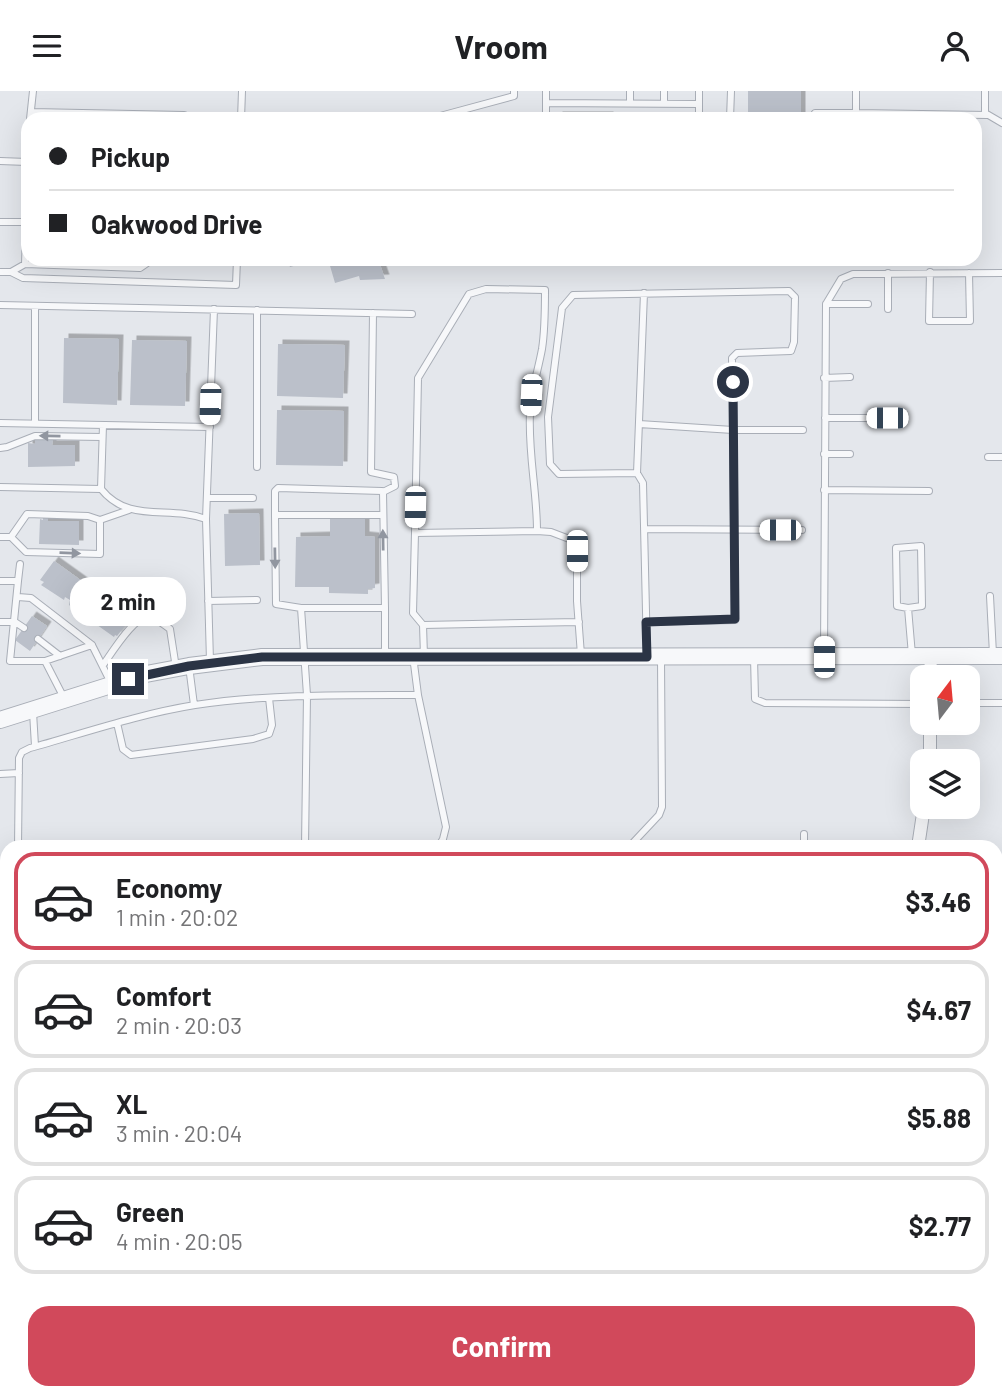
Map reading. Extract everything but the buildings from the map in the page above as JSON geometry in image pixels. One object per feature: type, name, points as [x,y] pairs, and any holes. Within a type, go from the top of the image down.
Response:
[{"type":"street","points":[[0,720],[146,674],[262,657],[998,657]]},
{"type":"street","points":[[930,657],[930,665]]},
{"type":"street","points":[[919,840],[922,819]]},
{"type":"lane","points":[[30,112],[33,91]]},
{"type":"lane","points":[[242,91],[242,112]]},
{"type":"lane","points":[[455,112],[514,96],[514,91]]},
{"type":"lane","points":[[546,91],[546,112]]},
{"type":"lane","points":[[629,103],[630,91]]},
{"type":"lane","points":[[664,91],[664,104]]},
{"type":"lane","points":[[699,91],[699,112]]},
{"type":"lane","points":[[730,112],[731,91]]},
{"type":"lane","points":[[856,91],[859,112]]},
{"type":"lane","points":[[985,91],[987,115]]},
{"type":"lane","points":[[546,103],[699,104]]},
{"type":"lane","points":[[982,115],[1002,123]]},
{"type":"lane","points":[[0,161],[21,162]]},
{"type":"lane","points":[[0,222],[21,222]]},
{"type":"lane","points":[[11,272],[22,266]]},
{"type":"lane","points":[[82,266],[143,266]]},
{"type":"lane","points":[[0,272],[11,272],[23,278],[236,285],[237,266]]},
{"type":"lane","points":[[930,272],[929,321],[970,321],[969,272]]},
{"type":"lane","points":[[888,273],[888,309]]},
{"type":"lane","points":[[824,657],[826,304],[841,279],[847,275],[1002,273]]},
{"type":"lane","points":[[442,840],[446,827],[418,695],[423,625],[413,613],[418,378],[469,295],[486,289],[545,290],[544,336],[531,395],[530,415],[529,448],[533,488],[537,499],[537,531]]},
{"type":"lane","points":[[637,473],[559,474],[550,464],[548,417],[562,308],[573,295],[789,291],[795,297],[794,342],[791,351],[737,353],[732,358],[735,619],[646,622]]},
{"type":"lane","points":[[636,840],[659,815],[662,807],[654,657],[646,622],[643,483],[637,473],[644,293]]},
{"type":"lane","points":[[826,304],[868,305]]},
{"type":"lane","points":[[0,305],[412,314]]},
{"type":"lane","points":[[35,306],[35,423]]},
{"type":"lane","points":[[210,663],[206,519],[214,309]]},
{"type":"lane","points":[[257,310],[257,467]]},
{"type":"lane","points":[[373,313],[371,472],[394,477],[395,486],[383,492]]},
{"type":"lane","points":[[824,377],[850,377]]},
{"type":"lane","points":[[825,418],[887,418]]},
{"type":"lane","points":[[0,422],[210,427]]},
{"type":"lane","points":[[639,424],[733,430],[803,430]]},
{"type":"lane","points":[[103,425],[101,489],[108,497],[129,510]]},
{"type":"lane","points":[[0,448],[35,436],[102,437]]},
{"type":"lane","points":[[824,454],[850,454]]},
{"type":"lane","points":[[988,457],[1002,457]]},
{"type":"lane","points":[[0,487],[101,489]]},
{"type":"lane","points":[[383,492],[380,489],[278,488],[275,491],[275,602],[301,608],[385,608]]},
{"type":"lane","points":[[824,490],[929,491]]},
{"type":"lane","points":[[383,492],[385,656]]},
{"type":"lane","points":[[207,498],[253,498]]},
{"type":"lane","points":[[11,537],[27,514],[88,516],[100,520],[129,510],[191,513],[206,519]]},
{"type":"lane","points":[[275,515],[383,515]]},
{"type":"lane","points":[[0,537],[11,537],[26,552],[100,554],[100,520]]},
{"type":"lane","points":[[644,529],[802,530]]},
{"type":"lane","points":[[415,533],[537,531],[565,537],[576,544],[582,657]]},
{"type":"lane","points":[[921,546],[922,606],[908,608],[897,606],[896,548],[921,546]]},
{"type":"lane","points":[[10,661],[20,564]]},
{"type":"lane","points":[[0,581],[18,581]]},
{"type":"lane","points":[[990,596],[998,657]]},
{"type":"lane","points":[[18,597],[31,598],[92,645],[112,684]]},
{"type":"lane","points":[[208,601],[257,600]]},
{"type":"lane","points":[[301,608],[307,695],[305,840]]},
{"type":"lane","points":[[908,608],[912,657]]},
{"type":"lane","points":[[103,665],[134,624],[145,618],[157,619],[170,629],[194,705]]},
{"type":"lane","points":[[0,622],[15,622],[24,628]]},
{"type":"lane","points":[[423,625],[579,622]]},
{"type":"lane","points":[[38,639],[60,656]]},
{"type":"lane","points":[[0,661],[45,661],[92,645]]},
{"type":"lane","points":[[754,657],[755,699],[765,703],[910,704]]},
{"type":"lane","points":[[45,661],[65,699]]},
{"type":"lane","points":[[18,840],[19,758],[22,752],[35,746],[194,705],[307,695],[418,695]]},
{"type":"lane","points":[[117,723],[123,749],[131,755],[253,739],[269,734],[272,725],[269,698]]},
{"type":"lane","points":[[980,703],[1002,703]]},
{"type":"lane","points":[[33,710],[35,746]]},
{"type":"lane","points":[[0,774],[19,773]]},
{"type":"lane","points":[[803,834],[803,840]]},
{"type":"route","points":[[128,679],[189,666],[262,657],[647,657],[646,622],[735,619],[733,382]]}]
